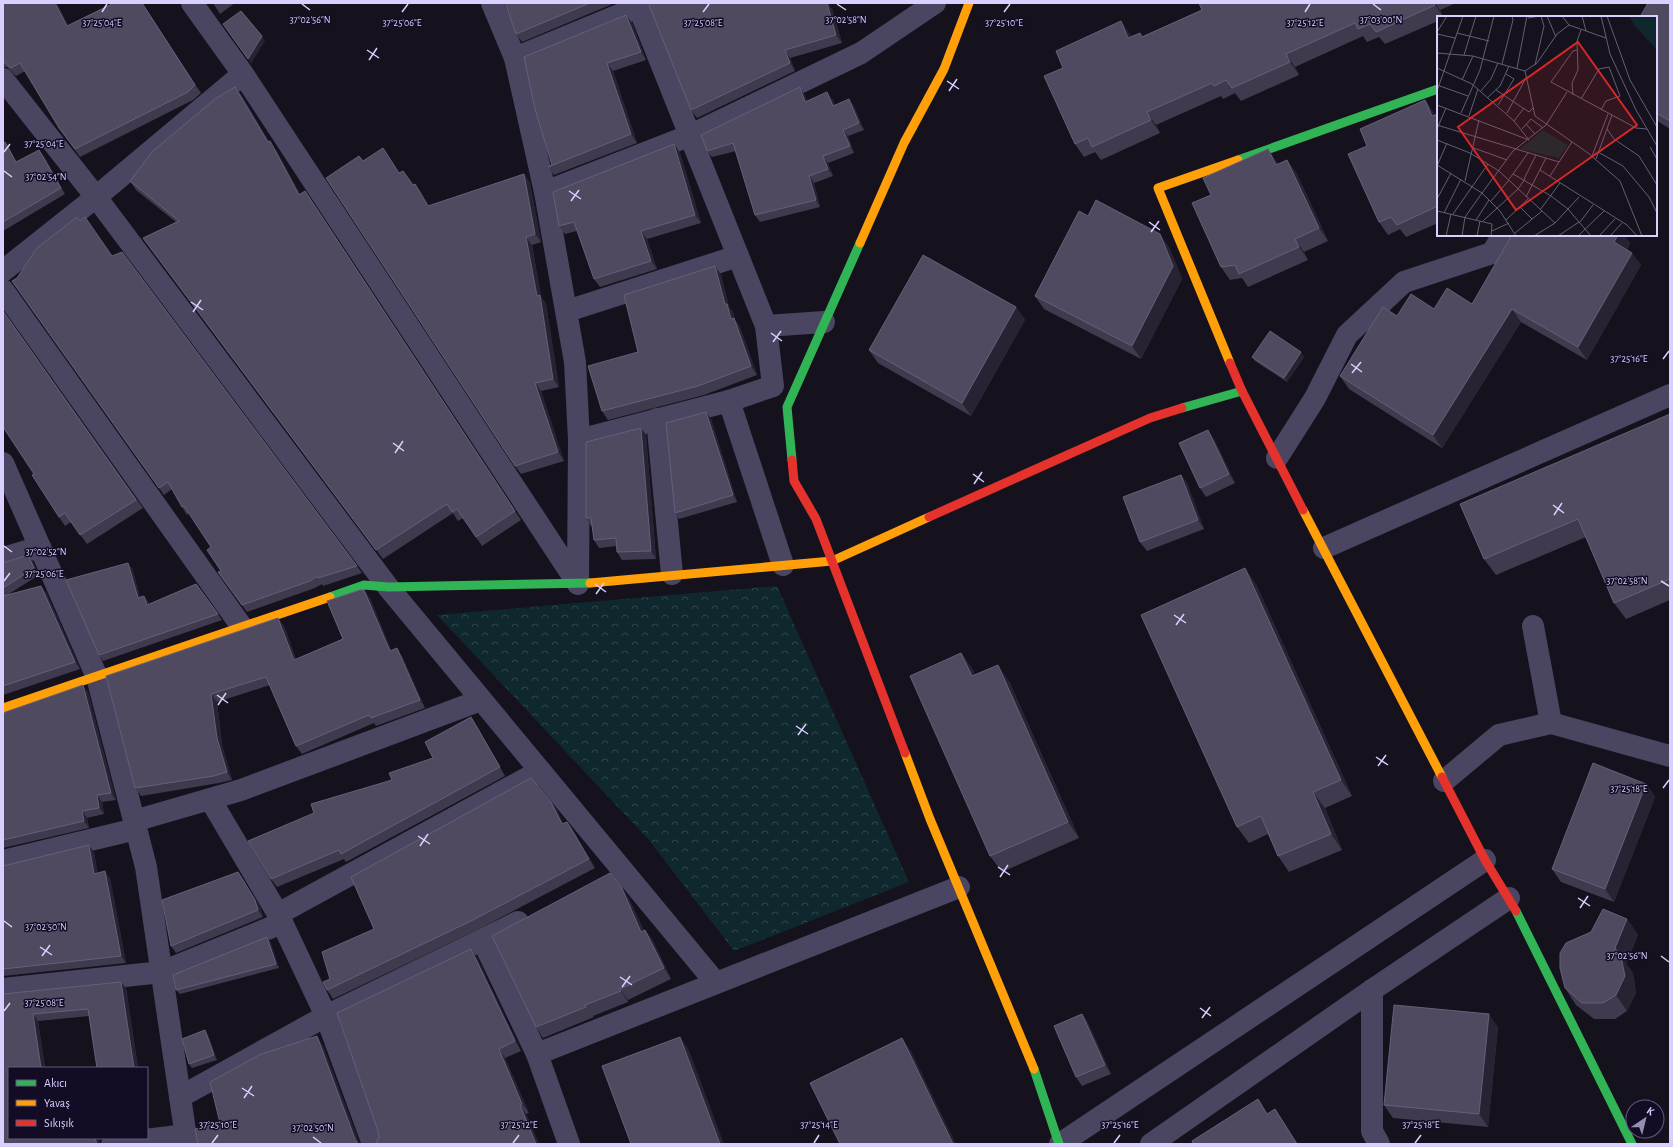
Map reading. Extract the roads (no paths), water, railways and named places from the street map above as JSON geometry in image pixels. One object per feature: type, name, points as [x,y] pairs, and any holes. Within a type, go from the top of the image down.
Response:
[{"type":"street","points":[[192,3],[243,74],[578,584]]},
{"type":"street","points":[[492,3],[515,58],[545,192],[575,362],[579,440],[578,584]]},
{"type":"street","points":[[545,192],[691,135],[861,53],[935,3]]},
{"type":"street","points":[[969,3],[944,69],[904,143],[787,407],[794,481],[816,519],[930,819],[1041,1086],[1060,1144],[1485,860]]},
{"type":"street","points":[[515,58],[642,4],[691,135],[766,326],[774,386],[729,401],[579,440]]},
{"type":"street","points":[[3,271],[96,197],[243,74]]},
{"type":"street","points":[[3,79],[96,197],[388,587],[716,983]]},
{"type":"street","points":[[1437,89],[1158,188],[1242,391],[1485,860],[1509,898],[1632,1144]]},
{"type":"street","points":[[1277,458],[1315,398],[1347,335],[1404,282],[1492,253],[1502,236]]},
{"type":"street","points":[[567,311],[738,256]]},
{"type":"street","points":[[3,290],[242,627]]},
{"type":"street","points":[[766,326],[824,322]]},
{"type":"street","points":[[3,708],[364,585],[388,587],[578,584],[672,574],[832,561],[1150,418],[1242,391]]},
{"type":"street","points":[[1324,548],[1670,395]]},
{"type":"street","points":[[729,401],[783,565]]},
{"type":"street","points":[[657,419],[672,574]]},
{"type":"street","points":[[3,463],[97,677],[146,867],[186,1139],[112,1144]]},
{"type":"street","points":[[3,558],[40,547]]},
{"type":"street","points":[[1533,626],[1551,723]]},
{"type":"street","points":[[3,861],[135,825],[241,790],[481,700]]},
{"type":"street","points":[[1444,781],[1499,735],[1551,723],[1670,756]]},
{"type":"street","points":[[3,989],[162,972],[280,919],[540,771]]},
{"type":"street","points":[[210,799],[280,919],[326,1016],[373,1144]]},
{"type":"street","points":[[600,879],[621,868]]},
{"type":"street","points":[[538,1054],[959,887]]},
{"type":"street","points":[[1151,1144],[1372,990],[1509,898]]},
{"type":"street","points":[[180,1098],[326,1016],[483,941],[538,912]]},
{"type":"street","points":[[483,941],[538,1054],[569,1144]]},
{"type":"street","points":[[1372,990],[1372,1131],[1379,1144]]}]
